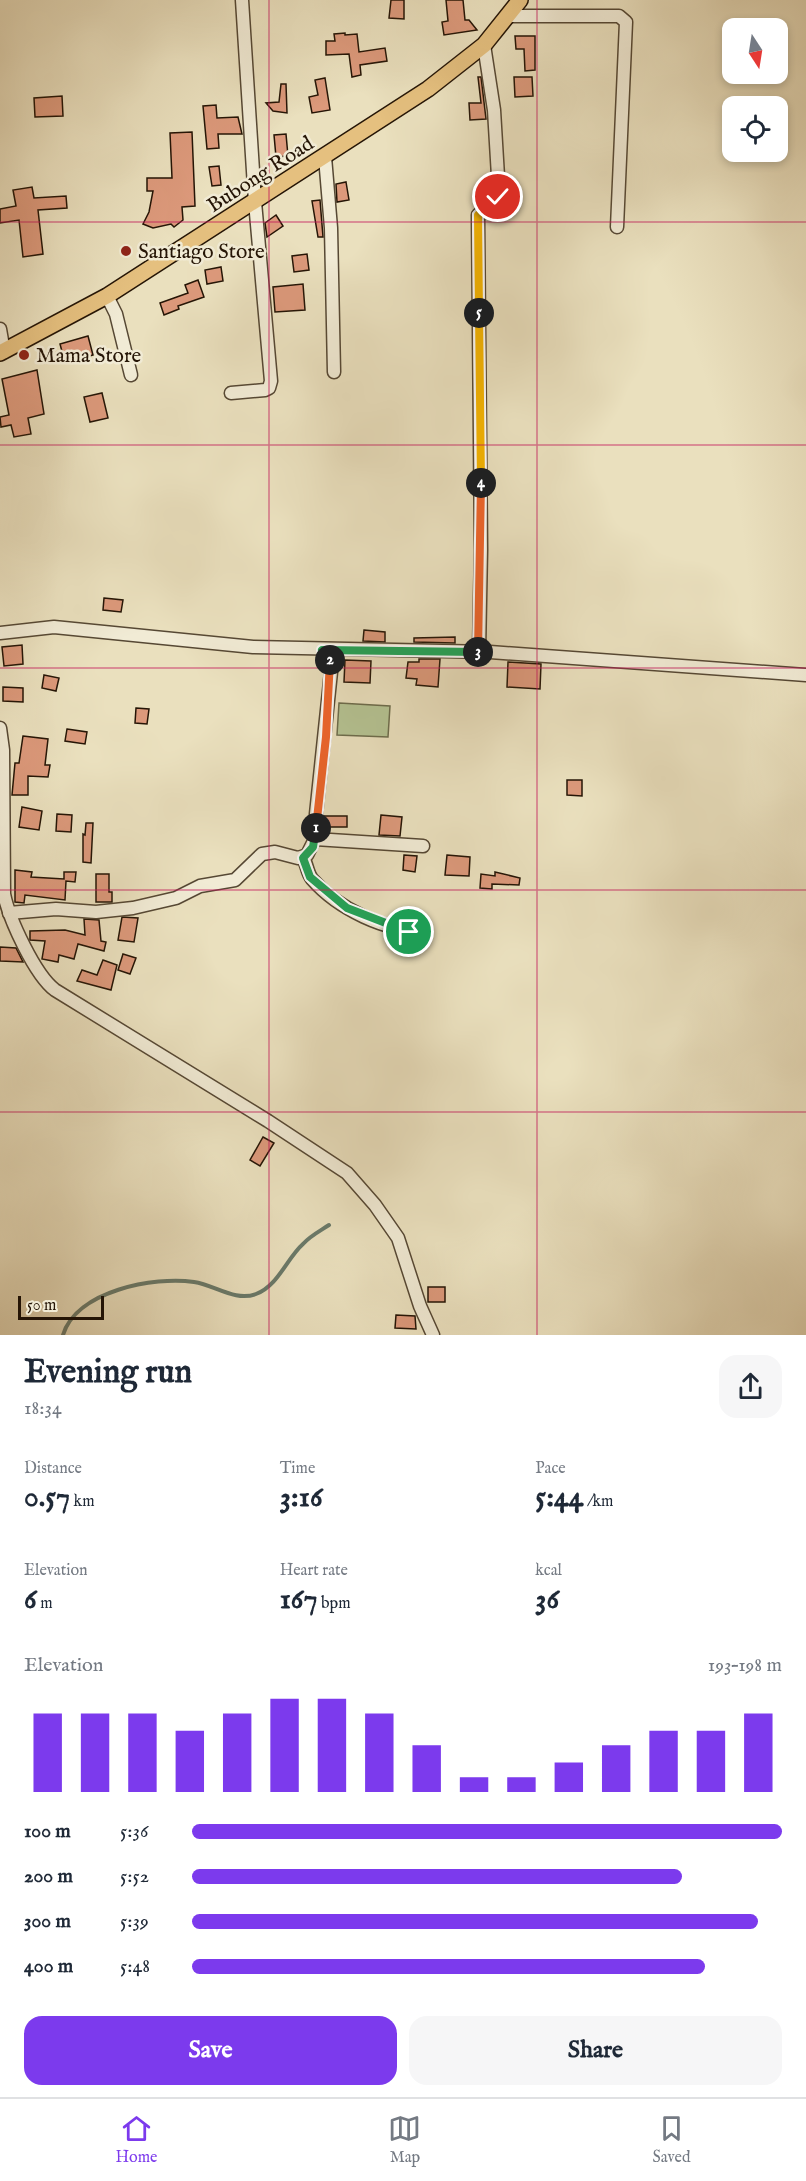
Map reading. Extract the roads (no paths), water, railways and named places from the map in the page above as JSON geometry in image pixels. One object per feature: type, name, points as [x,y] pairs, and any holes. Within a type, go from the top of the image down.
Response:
[{"type":"main road","name":"Bubong Road","points":[[2,353],[107,296],[453,72],[484,45],[520,0]]},
{"type":"street","points":[[231,393],[265,390],[271,386],[255,202],[242,0]]},
{"type":"street","points":[[508,16],[618,16],[626,22],[617,227]]},
{"type":"street","points":[[479,652],[481,550],[478,215],[481,210],[496,200],[499,193],[492,81],[484,45]]},
{"type":"street","points":[[325,157],[331,228],[334,372]]},
{"type":"street","points":[[107,296],[116,314],[131,375]]},
{"type":"street","points":[[0,329],[2,353]]},
{"type":"street","points":[[0,633],[54,627],[216,644],[322,650],[479,652],[806,675]]},
{"type":"street","points":[[303,858],[310,852],[315,839],[331,672],[330,660],[322,650]]},
{"type":"street","points":[[0,729],[3,750],[2,889],[9,913],[37,971],[49,986],[268,1121],[353,1179],[398,1238],[420,1306],[433,1335]]},
{"type":"street","points":[[315,839],[423,846]]},
{"type":"street","points":[[9,913],[56,909],[96,912],[133,908],[184,895],[200,886],[235,880],[262,854],[275,852],[303,858]]},
{"type":"street","points":[[303,858],[310,877],[347,908],[400,930],[426,931]]},
{"type":"waterway","points":[[63,1335],[71,1320],[83,1307],[100,1297],[138,1285],[158,1282],[194,1282],[233,1295],[256,1294],[270,1285],[306,1241],[329,1225]]},
{"type":"place","name":"Santiago Store","points":[[126,251]]},
{"type":"place","name":"Mama Store","points":[[24,355]]}]
